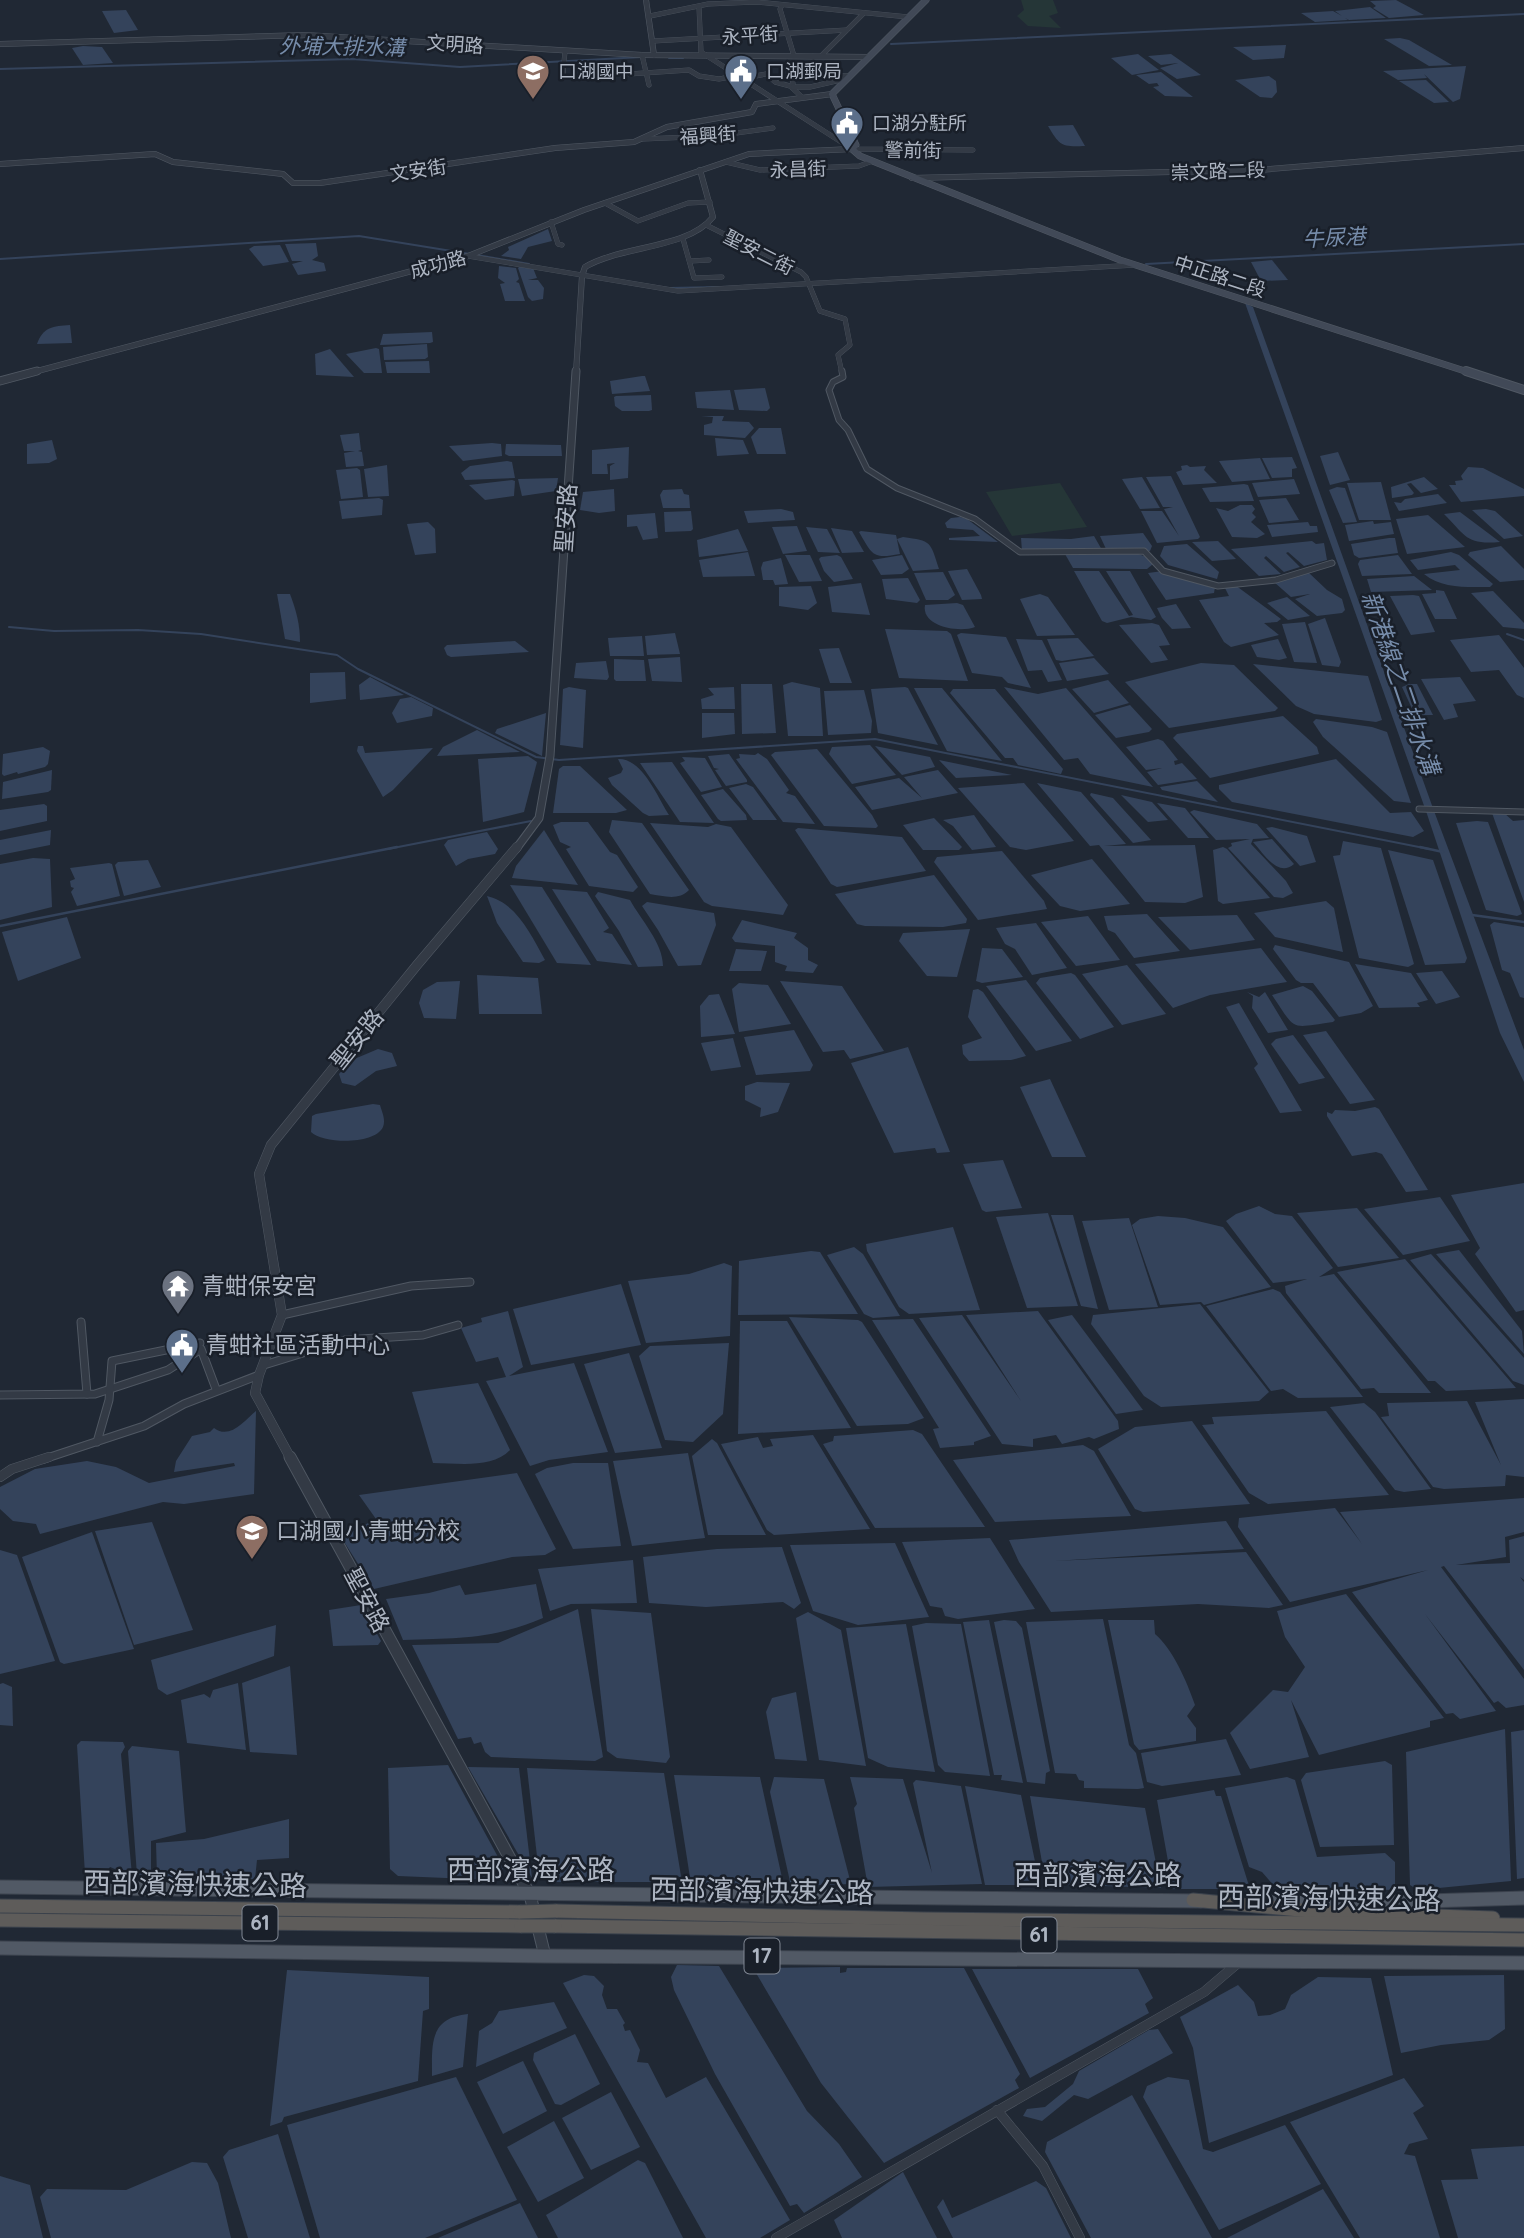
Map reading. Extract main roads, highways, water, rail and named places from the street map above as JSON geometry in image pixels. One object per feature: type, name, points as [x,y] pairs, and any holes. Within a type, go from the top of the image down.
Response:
[{"type":"highway","points":[[1193,1900],[1321,1912],[1439,1914],[1524,1923]]},
{"type":"highway","name":"西部濱海快速公路","points":[[0,1906],[520,1919]]},
{"type":"highway","name":"西部濱海快速公路","points":[[0,1920],[555,1918],[1524,1923]]},
{"type":"highway","name":"西部濱海快速公路","points":[[555,1918],[1524,1940]]},
{"type":"main road","name":"中正路二段","points":[[926,0],[832,94],[856,145],[852,149],[870,162],[1137,265],[1524,390]]},
{"type":"main road","name":"西部濱海公路","points":[[0,1887],[1362,1903],[1524,1898]]},
{"type":"main road","name":"17","points":[[0,1948],[545,1956],[1524,1963]]},
{"type":"water","points":[[1396,0],[1424,15],[1389,18],[1373,8],[1376,6],[1370,1]]},
{"type":"water","points":[[1370,7],[1386,18],[1345,18],[1348,20],[1315,22],[1301,13],[1333,11],[1342,16],[1335,11]]},
{"type":"water","points":[[126,10],[138,30],[114,33],[102,11]]},
{"type":"water","points":[[1384,39],[1409,40],[1452,65],[1429,66]]},
{"type":"water","points":[[1286,45],[1284,58],[1253,60],[1233,47]]},
{"type":"water","points":[[102,47],[113,63],[83,65],[72,48]]},
{"type":"water","points":[[1138,54],[1159,70],[1132,75],[1111,58]]},
{"type":"water","points":[[1171,54],[1201,75],[1177,79],[1160,68],[1178,63],[1161,65],[1148,56]]},
{"type":"water","points":[[1466,66],[1460,99],[1453,102],[1424,74],[1427,78],[1398,80],[1383,71]]},
{"type":"water","points":[[1161,72],[1193,97],[1165,96],[1153,87],[1159,86],[1157,83],[1149,84],[1136,75]]},
{"type":"water","points":[[1269,76],[1276,81],[1277,92],[1272,98],[1260,97],[1235,80]]},
{"type":"water","points":[[1426,80],[1449,102],[1434,103],[1399,81]]},
{"type":"water","points":[[1073,125],[1085,146],[1062,144],[1048,126]]},
{"type":"water","points":[[548,229],[552,241],[528,247],[521,259],[501,256],[509,250],[508,247]]},
{"type":"water","points":[[316,243],[318,256],[312,260],[324,263],[326,271],[298,275],[292,264],[303,261],[292,261],[285,244]]},
{"type":"water","points":[[280,245],[289,262],[263,266],[249,249],[254,246]]},
{"type":"water","points":[[1272,260],[1288,280],[1261,281],[1251,262]]},
{"type":"water","points":[[499,266],[516,268],[519,279],[516,282],[519,283],[525,301],[505,301],[500,284],[505,283],[498,278]]},
{"type":"water","points":[[518,268],[533,268],[537,278],[528,280],[538,280],[544,288],[543,299],[532,301],[528,297]]},
{"type":"water","points":[[1245,303],[1253,307],[1434,811],[1524,1050],[1524,1082],[1500,1033],[1427,814]]},
{"type":"water","points":[[70,325],[72,343],[37,344],[49,328]]},
{"type":"water","points":[[432,332],[433,342],[430,343],[380,345],[383,334]]},
{"type":"water","points":[[427,344],[428,357],[425,359],[384,360],[383,347]]},
{"type":"water","points":[[330,349],[354,377],[316,375],[315,354]]},
{"type":"water","points":[[379,349],[382,373],[364,373],[346,354]]},
{"type":"water","points":[[429,361],[430,373],[387,373],[385,362]]},
{"type":"water","points":[[645,376],[650,391],[612,394],[610,381]]},
{"type":"water","points":[[765,388],[770,408],[767,411],[739,410],[734,390]]},
{"type":"water","points":[[730,390],[734,410],[697,408],[695,392]]},
{"type":"water","points":[[651,395],[652,410],[649,411],[622,411],[615,406],[616,396]]},
{"type":"water","points":[[701,416],[724,416],[722,421],[749,422],[754,428],[745,438],[704,435],[704,425],[712,423],[713,417]]},
{"type":"water","points":[[759,428],[781,428],[786,454],[757,454],[751,437]]},
{"type":"water","points":[[359,433],[361,450],[358,451],[362,452],[364,466],[346,467],[344,453],[355,451],[344,451],[340,435]]},
{"type":"water","points":[[715,438],[743,440],[749,454],[717,456]]},
{"type":"water","points":[[52,440],[57,459],[49,463],[27,464],[27,444]]},
{"type":"water","points":[[501,444],[502,456],[463,461],[449,446]]},
{"type":"water","points":[[506,444],[561,445],[562,456],[509,456],[505,454]]},
{"type":"water","points":[[629,447],[628,478],[610,480],[610,466],[615,463],[607,464],[608,474],[592,474],[592,450]]},
{"type":"water","points":[[1338,452],[1350,480],[1330,485],[1320,456]]},
{"type":"water","points":[[1292,457],[1297,468],[1292,469],[1292,477],[1272,478],[1262,458]]},
{"type":"water","points":[[1260,458],[1270,479],[1232,482],[1219,461]]},
{"type":"water","points":[[512,462],[515,478],[465,480],[461,473],[470,466]]},
{"type":"water","points":[[387,465],[389,496],[368,497],[364,469]]},
{"type":"water","points":[[1181,466],[1206,466],[1204,470],[1217,483],[1183,485],[1176,472],[1182,470]]},
{"type":"water","points":[[1468,467],[1483,468],[1524,489],[1524,496],[1461,502],[1449,485],[1456,485],[1455,481],[1463,480],[1461,476]]},
{"type":"water","points":[[336,470],[360,470],[363,497],[341,499]]},
{"type":"water","points":[[1171,476],[1200,537],[1198,539],[1157,543],[1141,511],[1162,511],[1179,536],[1164,509],[1173,507],[1163,507],[1146,477]]},
{"type":"water","points":[[1142,477],[1160,508],[1140,509],[1122,479]]},
{"type":"water","points":[[1424,477],[1438,489],[1421,493],[1411,483],[1407,484],[1414,493],[1412,495],[1392,498],[1391,487]]},
{"type":"water","points":[[558,478],[556,491],[522,496],[518,479]]},
{"type":"water","points":[[1294,479],[1300,494],[1258,497],[1252,483]]},
{"type":"water","points":[[515,481],[514,496],[485,500],[469,485]]},
{"type":"water","points":[[1381,482],[1391,520],[1359,520],[1347,483]]},
{"type":"water","points":[[1248,485],[1254,501],[1210,502],[1202,488]]},
{"type":"water","points":[[1345,488],[1357,522],[1343,523],[1329,490]]},
{"type":"water","points":[[614,489],[615,511],[599,513],[580,510],[583,492]]},
{"type":"water","points":[[682,489],[684,494],[689,495],[690,508],[663,508],[660,495],[663,490]]},
{"type":"water","points":[[1438,494],[1447,503],[1399,511],[1394,502],[1401,503],[1405,499]]},
{"type":"water","points":[[1286,498],[1299,520],[1269,523],[1259,500]]},
{"type":"water","points":[[383,500],[382,515],[342,519],[339,501]]},
{"type":"water","points":[[1240,505],[1252,505],[1255,509],[1252,513],[1256,517],[1251,522],[1265,534],[1257,538],[1232,537],[1216,508],[1228,511]]},
{"type":"water","points":[[781,509],[793,512],[795,520],[748,523],[744,511]]},
{"type":"water","points":[[1472,510],[1495,511],[1523,536],[1504,539]]},
{"type":"water","points":[[691,511],[691,531],[665,532],[664,512]]},
{"type":"water","points":[[1460,512],[1500,542],[1480,542],[1467,537],[1444,514]]},
{"type":"water","points":[[655,513],[658,538],[643,540],[637,526],[627,527],[627,515]]},
{"type":"water","points":[[1428,515],[1465,547],[1407,554],[1396,519]]},
{"type":"water","points":[[951,518],[967,519],[998,542],[949,540],[980,536],[973,530],[947,528],[945,523]]},
{"type":"water","points":[[1373,521],[1374,524],[1391,522],[1394,534],[1349,541],[1345,525]]},
{"type":"water","points":[[428,522],[435,529],[436,553],[415,555],[407,524]]},
{"type":"water","points":[[1308,522],[1310,526],[1317,526],[1318,532],[1272,537],[1267,525]]},
{"type":"water","points":[[797,526],[807,551],[783,554],[772,527]]},
{"type":"water","points":[[806,527],[827,529],[840,553],[818,552]]},
{"type":"water","points":[[831,528],[852,531],[864,552],[842,553]]},
{"type":"water","points":[[738,529],[748,551],[699,557],[697,540]]},
{"type":"water","points":[[859,532],[896,535],[900,554],[875,554]]},
{"type":"water","points":[[1143,533],[1152,546],[1150,551],[1106,549],[1100,536]]},
{"type":"water","points":[[1094,536],[1102,550],[1022,551],[1021,538],[1071,539]]},
{"type":"water","points":[[903,537],[928,544],[939,569],[913,571],[897,539]]},
{"type":"water","points":[[1395,538],[1398,553],[1359,558],[1354,555],[1351,544]]},
{"type":"water","points":[[1218,541],[1236,559],[1212,561],[1192,542]]},
{"type":"water","points":[[1312,541],[1316,544],[1324,543],[1327,560],[1304,566],[1288,552],[1286,553],[1300,567],[1284,572],[1266,556],[1264,558],[1281,574],[1259,576],[1231,549]]},
{"type":"water","points":[[1187,544],[1219,572],[1217,579],[1168,565],[1160,556],[1164,546]]},
{"type":"water","points":[[1501,546],[1524,569],[1524,580],[1500,582],[1468,555],[1470,552]]},
{"type":"water","points":[[748,552],[755,576],[703,577],[699,560]]},
{"type":"water","points":[[1451,552],[1459,555],[1493,584],[1490,587],[1447,585],[1424,574],[1460,570],[1455,565],[1418,570],[1410,560]]},
{"type":"water","points":[[1065,554],[1138,554],[1147,557],[1153,564],[1147,569],[1073,568]]},
{"type":"water","points":[[785,555],[810,555],[822,581],[799,582]]},
{"type":"water","points":[[837,555],[841,557],[853,579],[834,582],[824,571],[819,559]]},
{"type":"water","points":[[902,555],[909,569],[902,574],[881,575],[872,560]]},
{"type":"water","points":[[1398,555],[1412,574],[1362,576],[1358,564],[1360,560]]},
{"type":"water","points":[[781,558],[788,584],[775,585],[773,580],[763,580],[763,562]]},
{"type":"water","points":[[967,569],[982,599],[962,600],[948,571]]},
{"type":"water","points":[[1074,571],[1099,571],[1129,616],[1133,615],[1106,571],[1130,571],[1156,617],[1151,620],[1131,617],[1107,623],[1102,621]]},
{"type":"water","points":[[1163,571],[1215,587],[1214,593],[1166,600],[1148,573]]},
{"type":"water","points":[[943,572],[955,595],[948,600],[926,600],[914,573]]},
{"type":"water","points":[[1308,572],[1327,590],[1342,599],[1345,610],[1342,613],[1317,616],[1295,599],[1310,594],[1291,597],[1274,582]]},
{"type":"water","points":[[1414,576],[1432,590],[1371,592],[1367,579]]},
{"type":"water","points":[[908,578],[920,600],[917,603],[886,599],[882,579]]},
{"type":"water","points":[[861,583],[870,615],[832,612],[828,587]]},
{"type":"water","points":[[1235,585],[1281,619],[1264,623],[1279,635],[1231,647],[1224,642],[1199,600],[1229,596],[1224,586]]},
{"type":"water","points":[[811,586],[817,603],[808,610],[779,606],[779,587]]},
{"type":"water","points":[[1436,590],[1444,591],[1457,619],[1435,619],[1422,594],[1436,593]]},
{"type":"water","points":[[1493,591],[1524,623],[1524,629],[1503,627],[1471,593]]},
{"type":"water","points":[[277,594],[290,594],[297,617],[300,642],[285,639]]},
{"type":"water","points":[[1040,594],[1048,597],[1075,635],[1037,636],[1020,599]]},
{"type":"water","points":[[1390,596],[1419,596],[1435,632],[1411,635]]},
{"type":"water","points":[[1287,597],[1310,616],[1288,620],[1267,603]]},
{"type":"water","points":[[1176,604],[1191,628],[1172,629],[1157,608]]},
{"type":"water","points":[[925,605],[963,605],[975,627],[960,629],[943,626],[929,619],[925,613]]},
{"type":"water","points":[[1325,618],[1341,662],[1339,667],[1322,665],[1308,624]]},
{"type":"water","points":[[1305,622],[1317,663],[1294,662],[1282,624]]},
{"type":"water","points":[[1119,625],[1159,625],[1170,645],[1159,646],[1168,660],[1151,663]]},
{"type":"water","points":[[885,629],[947,631],[951,634],[968,681],[899,678]]},
{"type":"water","points":[[675,633],[680,654],[647,655],[645,636]]},
{"type":"water","points":[[961,633],[1006,637],[1031,688],[1008,683],[1002,677],[972,673],[957,635]]},
{"type":"water","points":[[1499,635],[1524,668],[1524,698],[1517,695],[1499,670],[1471,672],[1450,640]]},
{"type":"water","points":[[642,636],[644,656],[610,656],[608,638]]},
{"type":"water","points":[[1078,638],[1094,656],[1056,660],[1047,639]]},
{"type":"water","points":[[1016,639],[1042,640],[1062,680],[1048,682],[1042,670],[1028,671]]},
{"type":"water","points":[[1278,639],[1287,658],[1279,660],[1257,657],[1251,645]]},
{"type":"water","points":[[515,641],[529,652],[451,657],[444,648],[447,645]]},
{"type":"water","points":[[839,648],[852,683],[830,683],[819,649]]},
{"type":"water","points":[[680,657],[682,682],[652,681],[648,659]]},
{"type":"water","points":[[1094,658],[1109,674],[1067,681],[1059,663]]},
{"type":"water","points":[[614,659],[644,660],[646,681],[616,681]]},
{"type":"water","points":[[606,661],[609,677],[607,680],[574,678],[576,663]]},
{"type":"water","points":[[1201,663],[1234,665],[1278,708],[1275,711],[1169,728],[1125,682]]},
{"type":"water","points":[[1253,664],[1368,676],[1382,720],[1376,722],[1314,714],[1296,706]]},
{"type":"water","points":[[345,672],[346,699],[310,703],[310,673]]},
{"type":"water","points":[[370,677],[404,695],[360,700],[359,685]]},
{"type":"water","points":[[1460,677],[1476,701],[1453,704],[1458,717],[1444,720],[1421,679]]},
{"type":"water","points":[[1108,680],[1129,703],[1094,713],[1072,689]]},
{"type":"water","points":[[792,682],[820,688],[823,736],[788,736],[783,685]]},
{"type":"water","points":[[741,684],[772,684],[776,733],[742,734]]},
{"type":"water","points":[[1417,684],[1433,715],[1415,715],[1402,687]]},
{"type":"water","points":[[569,687],[586,690],[583,748],[560,745],[563,689]]},
{"type":"water","points":[[734,687],[735,709],[702,709],[701,699],[714,695],[708,688]]},
{"type":"water","points":[[1004,687],[1038,694],[1066,688],[1153,787],[1090,774],[1078,758],[1064,760]]},
{"type":"water","points":[[908,688],[938,745],[878,733],[871,689]]},
{"type":"water","points":[[914,688],[942,688],[1002,761],[947,751]]},
{"type":"water","points":[[953,689],[995,689],[1063,769],[1061,774],[1018,765],[1013,758],[1005,758],[950,693]]},
{"type":"water","points":[[864,690],[872,721],[871,733],[828,735],[824,691]]},
{"type":"water","points":[[411,697],[433,708],[432,716],[397,723],[392,713],[400,699]]},
{"type":"water","points":[[1130,705],[1152,729],[1149,732],[1116,738],[1095,715]]},
{"type":"water","points":[[546,713],[542,756],[495,733],[497,729]]},
{"type":"water","points":[[702,713],[734,713],[735,734],[702,738]]},
{"type":"water","points":[[1283,716],[1317,747],[1319,754],[1210,778],[1173,738],[1177,734]]},
{"type":"water","points":[[1316,719],[1372,727],[1387,732],[1411,803],[1394,801],[1323,737],[1313,722]]},
{"type":"water","points":[[477,730],[520,752],[437,756],[443,747]]},
{"type":"water","points":[[1158,739],[1163,741],[1178,760],[1174,761],[1175,765],[1182,763],[1197,779],[1158,785],[1147,772],[1162,768],[1146,770],[1126,747]]},
{"type":"water","points":[[870,745],[896,775],[852,784],[829,754],[832,747]]},
{"type":"water","points":[[358,746],[363,746],[365,753],[433,748],[383,797],[357,751]]},
{"type":"water","points":[[875,746],[930,757],[935,767],[902,775]]},
{"type":"water","points":[[43,747],[50,751],[45,767],[18,774],[2,774],[3,754]]},
{"type":"water","points":[[817,749],[872,815],[878,826],[876,828],[824,826],[771,755],[775,752]]},
{"type":"water","points":[[758,753],[767,759],[789,790],[786,793],[795,796],[815,824],[783,822],[736,759],[740,758],[739,754]]},
{"type":"water","points":[[729,754],[747,782],[726,786],[715,770],[719,769],[714,768],[708,756]]},
{"type":"water","points":[[528,756],[537,762],[524,812],[483,822],[478,759]]},
{"type":"water","points":[[682,757],[705,758],[722,787],[701,792],[680,763],[685,761]]},
{"type":"water","points":[[618,759],[627,760],[642,771],[669,815],[649,816],[643,813],[612,785],[608,778],[621,773],[623,769]]},
{"type":"water","points":[[1336,759],[1390,813],[1411,812],[1424,831],[1413,837],[1232,802],[1219,789],[1219,785]]},
{"type":"water","points":[[939,760],[1012,775],[956,778]]},
{"type":"water","points":[[672,762],[714,823],[680,822],[640,763]]},
{"type":"water","points":[[563,766],[580,766],[627,810],[616,813],[553,813],[559,769]]},
{"type":"water","points":[[52,770],[51,790],[48,792],[2,799],[3,782]]},
{"type":"water","points":[[938,770],[958,793],[872,810],[855,787],[899,778],[922,798],[904,777]]},
{"type":"water","points":[[1197,781],[1218,802],[1162,790],[1160,787]]},
{"type":"water","points":[[1024,783],[1074,841],[1026,850],[1010,847],[958,788]]},
{"type":"water","points":[[1037,783],[1081,792],[1126,844],[1104,846],[1195,845],[1203,897],[1185,903],[1145,902],[1099,845],[1090,846]]},
{"type":"water","points":[[746,784],[753,787],[777,820],[753,820],[729,788]]},
{"type":"water","points":[[723,789],[746,815],[747,820],[721,821],[701,795]]},
{"type":"water","points":[[1091,793],[1113,798],[1151,840],[1133,843]]},
{"type":"water","points":[[1121,795],[1152,802],[1168,820],[1148,822]]},
{"type":"water","points":[[1157,803],[1185,808],[1209,838],[1188,838]]},
{"type":"water","points":[[44,804],[47,806],[47,821],[0,831],[0,810]]},
{"type":"water","points":[[1194,810],[1257,824],[1269,838],[1253,839],[1251,844],[1286,881],[1293,893],[1283,898],[1274,897],[1228,848],[1232,846],[1231,843],[1250,839],[1216,840],[1190,812]]},
{"type":"water","points":[[1492,813],[1504,813],[1513,821],[1524,820],[1524,902]]},
{"type":"water","points":[[974,815],[996,847],[972,850],[953,826],[943,820]]},
{"type":"water","points":[[934,818],[962,847],[959,850],[923,850],[903,825]]},
{"type":"water","points":[[612,820],[642,823],[689,890],[676,897],[650,894],[609,832]]},
{"type":"water","points":[[561,822],[588,822],[610,852],[617,855],[638,887],[633,892],[589,886],[566,849],[571,847],[560,842],[553,825]]},
{"type":"water","points":[[1488,822],[1522,914],[1517,916],[1486,910],[1456,823]]},
{"type":"water","points":[[650,823],[708,827],[716,824],[731,827],[788,905],[783,915],[712,906],[704,902]]},
{"type":"water","points":[[1272,827],[1307,836],[1316,862],[1300,866],[1266,828]]},
{"type":"water","points":[[798,828],[902,837],[926,871],[837,887],[831,884],[795,830]]},
{"type":"water","points":[[51,830],[50,845],[0,855],[0,840]]},
{"type":"water","points":[[544,830],[578,885],[512,878],[516,866]]},
{"type":"water","points":[[487,832],[498,849],[495,854],[468,859],[456,866],[444,845],[448,840]]},
{"type":"water","points":[[1272,839],[1294,864],[1288,868],[1277,866],[1253,842]]},
{"type":"water","points":[[1343,841],[1381,848],[1414,964],[1408,967],[1359,958],[1333,856],[1340,855]]},
{"type":"water","points":[[1223,847],[1270,898],[1223,904],[1218,901],[1213,850]]},
{"type":"water","points":[[1388,850],[1433,860],[1467,958],[1465,963],[1425,965]]},
{"type":"water","points":[[1002,851],[1044,901],[1047,909],[978,920],[934,862],[937,857]]},
{"type":"water","points":[[33,858],[50,859],[52,907],[0,920],[0,864]]},
{"type":"water","points":[[1092,859],[1130,904],[1080,911],[1060,906],[1031,875]]},
{"type":"water","points":[[148,860],[161,887],[124,896],[115,865],[118,862]]},
{"type":"water","points":[[112,864],[120,896],[77,906],[71,892],[74,888],[71,887],[70,881],[75,879],[70,868]]},
{"type":"water","points":[[934,875],[967,919],[966,923],[943,927],[865,926],[857,924],[835,894]]},
{"type":"water","points":[[510,885],[542,887],[591,965],[557,963]]},
{"type":"water","points":[[552,889],[587,892],[609,928],[603,932],[612,934],[632,965],[597,961]]},
{"type":"water","points":[[598,892],[630,900],[655,940],[663,966],[638,967],[619,931],[595,896]]},
{"type":"water","points":[[487,896],[507,905],[515,913],[545,960],[539,963],[523,962],[497,923]]},
{"type":"water","points":[[1326,901],[1334,908],[1343,952],[1275,937],[1254,913]]},
{"type":"water","points":[[647,902],[714,913],[716,925],[701,965],[678,966],[642,906]]},
{"type":"water","points":[[1147,914],[1180,951],[1134,958],[1115,933],[1108,930],[1104,916]]},
{"type":"water","points":[[1237,915],[1255,940],[1190,950],[1158,917]]},
{"type":"water","points":[[1088,916],[1120,960],[1076,966],[1041,922]]},
{"type":"water","points":[[67,917],[81,958],[18,981],[2,932]]},
{"type":"water","points":[[742,920],[797,933],[794,938],[808,948],[808,960],[818,965],[813,973],[785,971],[787,966],[775,962],[775,946],[735,942],[732,938]]},
{"type":"water","points":[[1494,922],[1524,927],[1524,998],[1520,997],[1510,973],[1502,970],[1490,925]]},
{"type":"water","points":[[1036,923],[1067,968],[1032,975],[1015,949],[1005,944],[996,928]]},
{"type":"water","points":[[970,929],[957,977],[927,976],[899,941],[903,933]]},
{"type":"water","points":[[1275,945],[1349,962],[1373,1006],[1361,1013],[1339,1017],[1313,983],[1296,980],[1273,949]]},
{"type":"water","points":[[982,948],[1002,949],[1023,977],[982,983],[976,981]]},
{"type":"water","points":[[1261,948],[1287,982],[1210,995],[1173,1008],[1135,964]]},
{"type":"water","points":[[736,949],[767,951],[761,971],[729,971]]},
{"type":"water","points":[[1355,964],[1411,973],[1428,1000],[1417,1003],[1420,1007],[1379,1008]]},
{"type":"water","points":[[1127,965],[1166,1014],[1122,1025],[1082,974]]},
{"type":"water","points":[[1442,971],[1460,997],[1436,1004],[1416,973]]},
{"type":"water","points":[[1071,973],[1114,1027],[1080,1039],[1036,983],[1040,978]]},
{"type":"water","points":[[477,975],[538,978],[542,1014],[479,1014]]},
{"type":"water","points":[[1026,980],[1072,1041],[1036,1051],[986,986]]},
{"type":"water","points":[[460,981],[456,1019],[424,1018],[419,1003],[423,990],[437,982]]},
{"type":"water","points":[[780,981],[842,986],[884,1051],[850,1059],[844,1050],[823,1052]]},
{"type":"water","points":[[739,983],[768,985],[791,1024],[739,1032],[732,989]]},
{"type":"water","points":[[1303,986],[1312,991],[1335,1020],[1333,1022],[1295,1025],[1272,995]]},
{"type":"water","points":[[973,990],[983,992],[1026,1056],[1011,1060],[969,1061],[963,1054],[962,1045],[982,1038],[968,1017]]},
{"type":"water","points":[[1247,992],[1259,997],[1265,992],[1288,1030],[1268,1033],[1252,1008],[1253,996]]},
{"type":"water","points":[[719,994],[735,1034],[701,1037],[700,1006],[709,995]]},
{"type":"water","points":[[1239,1003],[1302,1111],[1280,1113],[1254,1068],[1258,1064],[1226,1007]]},
{"type":"water","points":[[794,1030],[813,1065],[810,1071],[756,1075],[744,1037]]},
{"type":"water","points":[[1326,1031],[1375,1100],[1350,1104],[1303,1035]]},
{"type":"water","points":[[1293,1035],[1325,1078],[1299,1084],[1271,1044],[1276,1039]]},
{"type":"water","points":[[733,1038],[741,1067],[711,1071],[701,1043]]},
{"type":"water","points":[[908,1047],[950,1152],[937,1153],[935,1148],[894,1153],[851,1063]]},
{"type":"water","points":[[378,1049],[392,1053],[397,1066],[376,1071],[355,1086],[342,1083],[339,1074],[352,1060]]},
{"type":"water","points":[[1050,1079],[1086,1157],[1052,1157],[1020,1087]]},
{"type":"water","points":[[757,1082],[790,1083],[778,1112],[760,1117],[761,1108],[745,1100],[745,1086]]},
{"type":"water","points":[[380,1105],[384,1122],[378,1133],[370,1137],[337,1140],[326,1139],[311,1132],[312,1116],[316,1114]]},
{"type":"water","points":[[1375,1107],[1379,1109],[1428,1190],[1406,1192],[1382,1154],[1376,1152],[1352,1156],[1327,1116],[1327,1112],[1332,1114],[1335,1110],[1355,1111]]},
{"type":"water","points":[[1003,1160],[1022,1208],[986,1212],[982,1210],[963,1164]]},
{"type":"water","points":[[1524,1183],[1524,1310],[1516,1312],[1475,1254],[1480,1248],[1451,1195]]},
{"type":"water","points":[[1440,1197],[1470,1241],[1403,1255],[1364,1209]]},
{"type":"water","points":[[1259,1206],[1275,1214],[1292,1216],[1333,1268],[1319,1277],[1334,1274],[1431,1393],[1379,1393],[1374,1388],[1361,1389],[1286,1293],[1285,1286],[1307,1279],[1273,1283],[1226,1221],[1236,1214]]},
{"type":"water","points":[[1357,1208],[1399,1258],[1338,1267],[1297,1213]]},
{"type":"water","points":[[1048,1213],[1078,1306],[1027,1308],[996,1217]]},
{"type":"water","points":[[1051,1215],[1073,1215],[1098,1309],[1081,1306]]},
{"type":"water","points":[[1158,1216],[1185,1218],[1223,1227],[1271,1287],[1204,1305],[1201,1302],[1160,1305],[1132,1225],[1140,1219]]},
{"type":"water","points":[[1129,1218],[1158,1307],[1109,1310],[1082,1221]]},
{"type":"water","points":[[953,1227],[980,1310],[909,1314],[899,1307],[867,1251],[866,1244]]},
{"type":"water","points":[[854,1247],[863,1254],[900,1316],[873,1318],[864,1314],[827,1255]]},
{"type":"water","points":[[1459,1250],[1522,1331],[1524,1354],[1436,1254]]},
{"type":"water","points":[[820,1252],[858,1314],[738,1315],[739,1261]]},
{"type":"water","points":[[1431,1254],[1524,1358],[1524,1385],[1513,1381],[1410,1260]]},
{"type":"water","points":[[1405,1259],[1516,1388],[1446,1391],[1435,1381],[1428,1381],[1337,1272]]},
{"type":"water","points":[[724,1263],[732,1266],[730,1336],[646,1343],[628,1281],[689,1274]]},
{"type":"water","points":[[621,1284],[641,1345],[531,1365],[513,1309]]},
{"type":"water","points":[[1273,1289],[1280,1292],[1363,1397],[1298,1398],[1283,1389],[1271,1391],[1206,1306]]},
{"type":"water","points":[[1200,1304],[1269,1392],[1259,1401],[1161,1407],[1144,1396],[1091,1324],[1093,1315]]},
{"type":"water","points":[[508,1311],[523,1367],[509,1376],[574,1363],[608,1452],[549,1460],[530,1466],[486,1381],[506,1377],[498,1357],[476,1362],[461,1328],[482,1322],[481,1318]]},
{"type":"water","points":[[1038,1311],[1118,1421],[1119,1429],[1094,1439],[1089,1437],[1062,1444],[1056,1435],[1033,1439],[1033,1447],[1002,1444],[919,1318],[962,1315],[1021,1401],[966,1315]]},
{"type":"water","points":[[1072,1315],[1143,1410],[1116,1414],[1048,1320]]},
{"type":"water","points":[[789,1317],[862,1322],[924,1418],[908,1424],[857,1426]]},
{"type":"water","points":[[913,1319],[991,1436],[974,1442],[974,1445],[940,1448],[933,1429],[939,1428],[872,1320]]},
{"type":"water","points":[[740,1321],[787,1321],[851,1428],[738,1434]]},
{"type":"water","points":[[729,1343],[723,1414],[693,1442],[665,1440],[639,1356],[650,1346]]},
{"type":"water","points":[[629,1353],[662,1448],[615,1453],[584,1364]]},
{"type":"water","points":[[478,1383],[510,1450],[503,1456],[484,1462],[433,1463],[412,1392]]},
{"type":"water","points":[[1524,1399],[1524,1477],[1506,1475],[1505,1486],[1444,1489],[1433,1487],[1381,1417],[1389,1416],[1387,1403],[1467,1401],[1501,1465],[1475,1402]]},
{"type":"water","points":[[1364,1403],[1375,1412],[1431,1489],[1404,1492],[1395,1490],[1330,1407]]},
{"type":"water","points":[[256,1411],[254,1494],[184,1504],[163,1502],[40,1534],[36,1524],[13,1521],[0,1509],[0,1487],[35,1469],[87,1461],[116,1467],[149,1483],[235,1466],[234,1463],[174,1472],[176,1461],[192,1436],[210,1432],[214,1428],[231,1431]]},
{"type":"water","points":[[1326,1411],[1389,1495],[1268,1504],[1249,1493],[1202,1425],[1214,1424],[1212,1417]]},
{"type":"water","points":[[1192,1421],[1250,1504],[1143,1512],[1135,1509],[1098,1449],[1135,1427]]},
{"type":"water","points":[[913,1430],[922,1434],[985,1527],[875,1528],[823,1444],[833,1441],[834,1436]]},
{"type":"water","points":[[813,1435],[870,1529],[774,1535],[767,1530],[721,1444],[758,1437],[763,1448],[773,1446],[770,1439]]},
{"type":"water","points":[[712,1439],[717,1443],[766,1535],[708,1535],[692,1456]]},
{"type":"water","points":[[1083,1445],[1094,1451],[1131,1516],[995,1522],[953,1460]]},
{"type":"water","points":[[688,1453],[705,1538],[632,1546],[613,1461]]},
{"type":"water","points":[[573,1463],[608,1463],[621,1546],[573,1549],[535,1474],[547,1468]]},
{"type":"water","points":[[517,1473],[556,1549],[545,1555],[512,1557],[374,1589],[341,1537],[376,1519],[359,1495]]},
{"type":"water","points":[[1524,1498],[1524,1532],[1505,1537],[1506,1557],[1456,1565],[1510,1563],[1509,1540],[1524,1536],[1524,1580],[1520,1577],[1524,1582],[1524,1670],[1444,1566],[1441,1567],[1524,1679],[1524,1705],[1506,1708],[1498,1701],[1494,1703],[1425,1614],[1496,1711],[1460,1719],[1453,1713],[1446,1714],[1352,1592],[1428,1570],[1290,1602],[1238,1527],[1239,1518],[1335,1508],[1362,1544],[1340,1512]]},
{"type":"water","points":[[1226,1521],[1244,1549],[1054,1561],[1246,1552],[1283,1605],[1269,1608],[1198,1604],[1051,1612],[1019,1562],[1009,1540]]},
{"type":"water","points":[[152,1522],[193,1630],[134,1645],[95,1531]]},
{"type":"water","points":[[92,1532],[134,1649],[64,1664],[60,1662],[22,1557]]},
{"type":"water","points":[[990,1538],[1035,1609],[958,1619],[945,1616],[942,1608],[930,1606],[902,1542]]},
{"type":"water","points":[[895,1543],[929,1617],[858,1625],[813,1611],[790,1545]]},
{"type":"water","points":[[782,1547],[801,1603],[794,1609],[783,1602],[706,1607],[649,1603],[643,1557],[717,1549]]},
{"type":"water","points":[[0,1550],[17,1555],[55,1661],[0,1674]]},
{"type":"water","points":[[633,1560],[637,1603],[571,1604],[550,1611],[538,1569]]},
{"type":"water","points":[[536,1584],[543,1618],[507,1630],[474,1636],[403,1640],[386,1599],[460,1585],[465,1595]]},
{"type":"water","points":[[1346,1594],[1444,1718],[1430,1721],[1430,1727],[1319,1755],[1291,1700],[1309,1757],[1250,1769],[1230,1733],[1273,1690],[1288,1692],[1305,1667],[1285,1637],[1277,1611]]},
{"type":"water","points":[[361,1605],[381,1641],[378,1645],[333,1646],[329,1610]]},
{"type":"water","points":[[578,1609],[603,1757],[595,1761],[491,1757],[485,1752],[481,1742],[474,1744],[471,1737],[458,1739],[412,1645],[498,1643]]},
{"type":"water","points":[[591,1609],[651,1613],[670,1757],[666,1763],[617,1758],[607,1751]]},
{"type":"water","points":[[808,1612],[841,1630],[866,1766],[819,1760],[796,1618]]},
{"type":"water","points":[[1103,1619],[1129,1745],[1136,1753],[1144,1788],[1084,1788],[1084,1781],[1079,1780],[1076,1774],[1055,1773],[1026,1622]]},
{"type":"water","points":[[989,1620],[1023,1783],[1001,1780],[1002,1775],[994,1775],[963,1622]]},
{"type":"water","points":[[1108,1620],[1154,1620],[1155,1634],[1162,1640],[1184,1676],[1195,1705],[1187,1716],[1196,1728],[1196,1741],[1139,1750],[1134,1744]]},
{"type":"water","points":[[1016,1621],[1022,1628],[1050,1771],[1046,1773],[1045,1784],[1027,1782],[994,1622]]},
{"type":"water","points":[[926,1623],[961,1624],[990,1776],[945,1772],[938,1765],[912,1626]]},
{"type":"water","points":[[906,1624],[935,1772],[888,1767],[868,1758],[846,1628]]},
{"type":"water","points":[[276,1625],[274,1656],[167,1695],[158,1689],[151,1660]]},
{"type":"water","points":[[290,1666],[297,1755],[250,1752],[242,1683]]},
{"type":"water","points":[[238,1683],[246,1750],[187,1743],[181,1700],[204,1694],[210,1698],[213,1690]]},
{"type":"water","points":[[0,1684],[12,1687],[13,1726],[0,1725]]},
{"type":"water","points":[[796,1692],[807,1761],[775,1759],[766,1712],[772,1698]]},
{"type":"water","points":[[1505,1729],[1511,1881],[1418,1890],[1410,1885],[1406,1752]]},
{"type":"water","points":[[1524,1730],[1524,1878],[1517,1879],[1511,1732]]},
{"type":"water","points":[[1226,1739],[1241,1775],[1162,1786],[1147,1782],[1141,1753]]},
{"type":"water","points":[[81,1741],[123,1742],[125,1747],[121,1754],[132,1875],[118,1877],[115,1869],[110,1867],[103,1876],[85,1874],[77,1745]]},
{"type":"water","points":[[132,1746],[179,1751],[186,1832],[151,1841],[151,1874],[137,1875],[128,1751]]},
{"type":"water","points":[[1385,1761],[1392,1765],[1394,1845],[1320,1847],[1301,1780],[1306,1773]]},
{"type":"water","points":[[448,1765],[504,1868],[494,1880],[398,1876],[390,1869],[388,1768]]},
{"type":"water","points":[[468,1767],[519,1768],[532,1878]]},
{"type":"water","points":[[527,1768],[664,1773],[682,1882],[555,1882],[539,1874]]},
{"type":"water","points":[[674,1775],[760,1777],[784,1887],[691,1884]]},
{"type":"water","points":[[774,1777],[824,1779],[851,1884],[791,1886],[770,1792]]},
{"type":"water","points":[[850,1777],[903,1779],[932,1873],[913,1783],[916,1780],[961,1786],[982,1884],[868,1887],[854,1808],[857,1804]]},
{"type":"water","points":[[1287,1777],[1295,1780],[1317,1857],[1385,1853],[1395,1862],[1395,1890],[1275,1887],[1262,1872],[1249,1867],[1225,1788]]},
{"type":"water","points":[[965,1786],[1021,1795],[1040,1885],[985,1885]]},
{"type":"water","points":[[1214,1790],[1216,1796],[1221,1796],[1250,1889],[1173,1889],[1157,1800]]},
{"type":"water","points":[[1030,1796],[1145,1808],[1161,1888],[1046,1884]]},
{"type":"water","points":[[289,1819],[289,1858],[257,1860],[255,1879],[157,1877],[156,1843],[204,1839]]},
{"type":"water","points":[[677,1965],[719,1966],[807,2111],[839,2144],[862,2177],[804,2213],[797,2204],[790,2206],[715,2074],[674,1990],[671,1977]]},
{"type":"water","points":[[840,1967],[840,1973],[846,1972],[847,1968],[964,1968],[1020,2074],[1015,2080],[1019,2088],[884,2163],[821,2083],[753,1968]]},
{"type":"water","points":[[972,1969],[1138,1969],[1153,1998],[1145,2004],[1149,2013],[1030,2078]]},
{"type":"water","points":[[287,1970],[429,1977],[429,2009],[423,2011],[418,2081],[284,2117],[282,2122],[270,2126]]},
{"type":"water","points":[[584,1975],[594,1976],[604,1986],[602,1995],[607,2009],[617,2009],[625,2023],[625,2031],[630,2030],[640,2050],[637,2062],[648,2063],[666,2098],[706,2077],[790,2220],[760,2238],[706,2238],[563,1983]]},
{"type":"water","points":[[1504,1975],[1505,2029],[1489,2040],[1401,2053],[1384,1976]]},
{"type":"water","points":[[1318,1977],[1371,1978],[1393,2075],[1209,2143],[1193,2048],[1180,2017],[1238,1985],[1254,2002],[1258,2016],[1270,2015],[1285,2009],[1291,1995]]},
{"type":"water","points":[[554,2002],[567,2028],[476,2067],[479,2031],[492,2023],[499,2011]]},
{"type":"water","points":[[468,2014],[463,2067],[432,2076],[433,2043],[439,2027],[455,2016]]},
{"type":"water","points":[[1158,2029],[1173,2053],[1088,2099],[1074,2095],[1042,2121],[1023,2116],[1027,2109],[1045,2107],[1073,2084],[1079,2071],[1149,2030]]},
{"type":"water","points":[[575,2034],[600,2084],[561,2105],[555,2104],[533,2060],[534,2053]]},
{"type":"water","points":[[523,2061],[547,2111],[503,2134],[477,2082]]},
{"type":"water","points":[[456,2077],[517,2200],[425,2238],[320,2238],[287,2125]]},
{"type":"water","points":[[1168,2077],[1189,2080],[1203,2149],[1213,2152],[1285,2125],[1321,2184],[1219,2230],[1143,2097],[1147,2086]]},
{"type":"water","points":[[1404,2078],[1424,2106],[1413,2113],[1428,2139],[1409,2144],[1404,2154],[1415,2156],[1440,2238],[1360,2238],[1290,2122]]},
{"type":"water","points":[[611,2092],[640,2147],[591,2170],[562,2118]]},
{"type":"water","points":[[1132,2095],[1212,2238],[1091,2238],[1045,2152],[1047,2142]]},
{"type":"water","points":[[554,2121],[584,2178],[538,2202],[507,2147]]},
{"type":"water","points":[[278,2134],[310,2238],[248,2238],[223,2157],[229,2150]]},
{"type":"water","points":[[1524,2146],[1524,2238],[1458,2238],[1441,2180],[1478,2179],[1471,2149]]},
{"type":"water","points":[[638,2160],[645,2163],[683,2238],[558,2238],[546,2215]]},
{"type":"water","points":[[192,2162],[207,2163],[218,2183],[231,2238],[51,2238],[40,2197],[47,2189],[126,2190]]},
{"type":"water","points":[[903,2172],[937,2238],[842,2238],[834,2220]]},
{"type":"water","points":[[0,2176],[30,2185],[43,2238],[0,2238]]},
{"type":"water","points":[[1036,2181],[1046,2188],[1071,2238],[953,2238],[937,2207],[943,2199],[952,2218]]},
{"type":"water","points":[[1323,2189],[1354,2238],[1227,2238]]},
{"type":"water","points":[[520,2203],[538,2238],[438,2238]]},
{"type":"waterway","points":[[891,44],[1524,14]]},
{"type":"waterway","name":"外埔大排水溝","points":[[0,69],[352,59],[460,67],[642,57]]},
{"type":"waterway","name":"外埔大排水溝","points":[[669,58],[683,58]]},
{"type":"waterway","points":[[0,259],[359,236],[470,254]]},
{"type":"waterway","name":"牛尿港","points":[[1146,264],[1524,244]]},
{"type":"waterway","points":[[477,255],[529,264]]},
{"type":"waterway","points":[[670,288],[719,287]]},
{"type":"waterway","points":[[9,627],[54,631],[138,630],[201,634],[337,655],[358,669],[536,757],[559,760],[875,739],[1429,849]]},
{"type":"waterway","points":[[1507,634],[1524,640]]},
{"type":"waterway","points":[[388,849],[531,821]]},
{"type":"waterway","points":[[0,926],[397,847]]},
{"type":"waterway","points":[[1420,847],[1443,852]]},
{"type":"waterway","points":[[1472,915],[1524,922]]},
{"type":"place","name":"口湖國中","points":[[533,101]]},
{"type":"place","name":"口湖郵局","points":[[741,101]]},
{"type":"place","name":"口湖分駐所","points":[[847,153]]},
{"type":"place","name":"青蚶保安宮","points":[[178,1316]]},
{"type":"place","name":"青蚶社區活動中心","points":[[182,1375]]},
{"type":"place","name":"口湖國小青蚶分校","points":[[252,1561]]},
{"type":"water label","name":"新港線之二排水溝","points":[[1400,683]]}]
